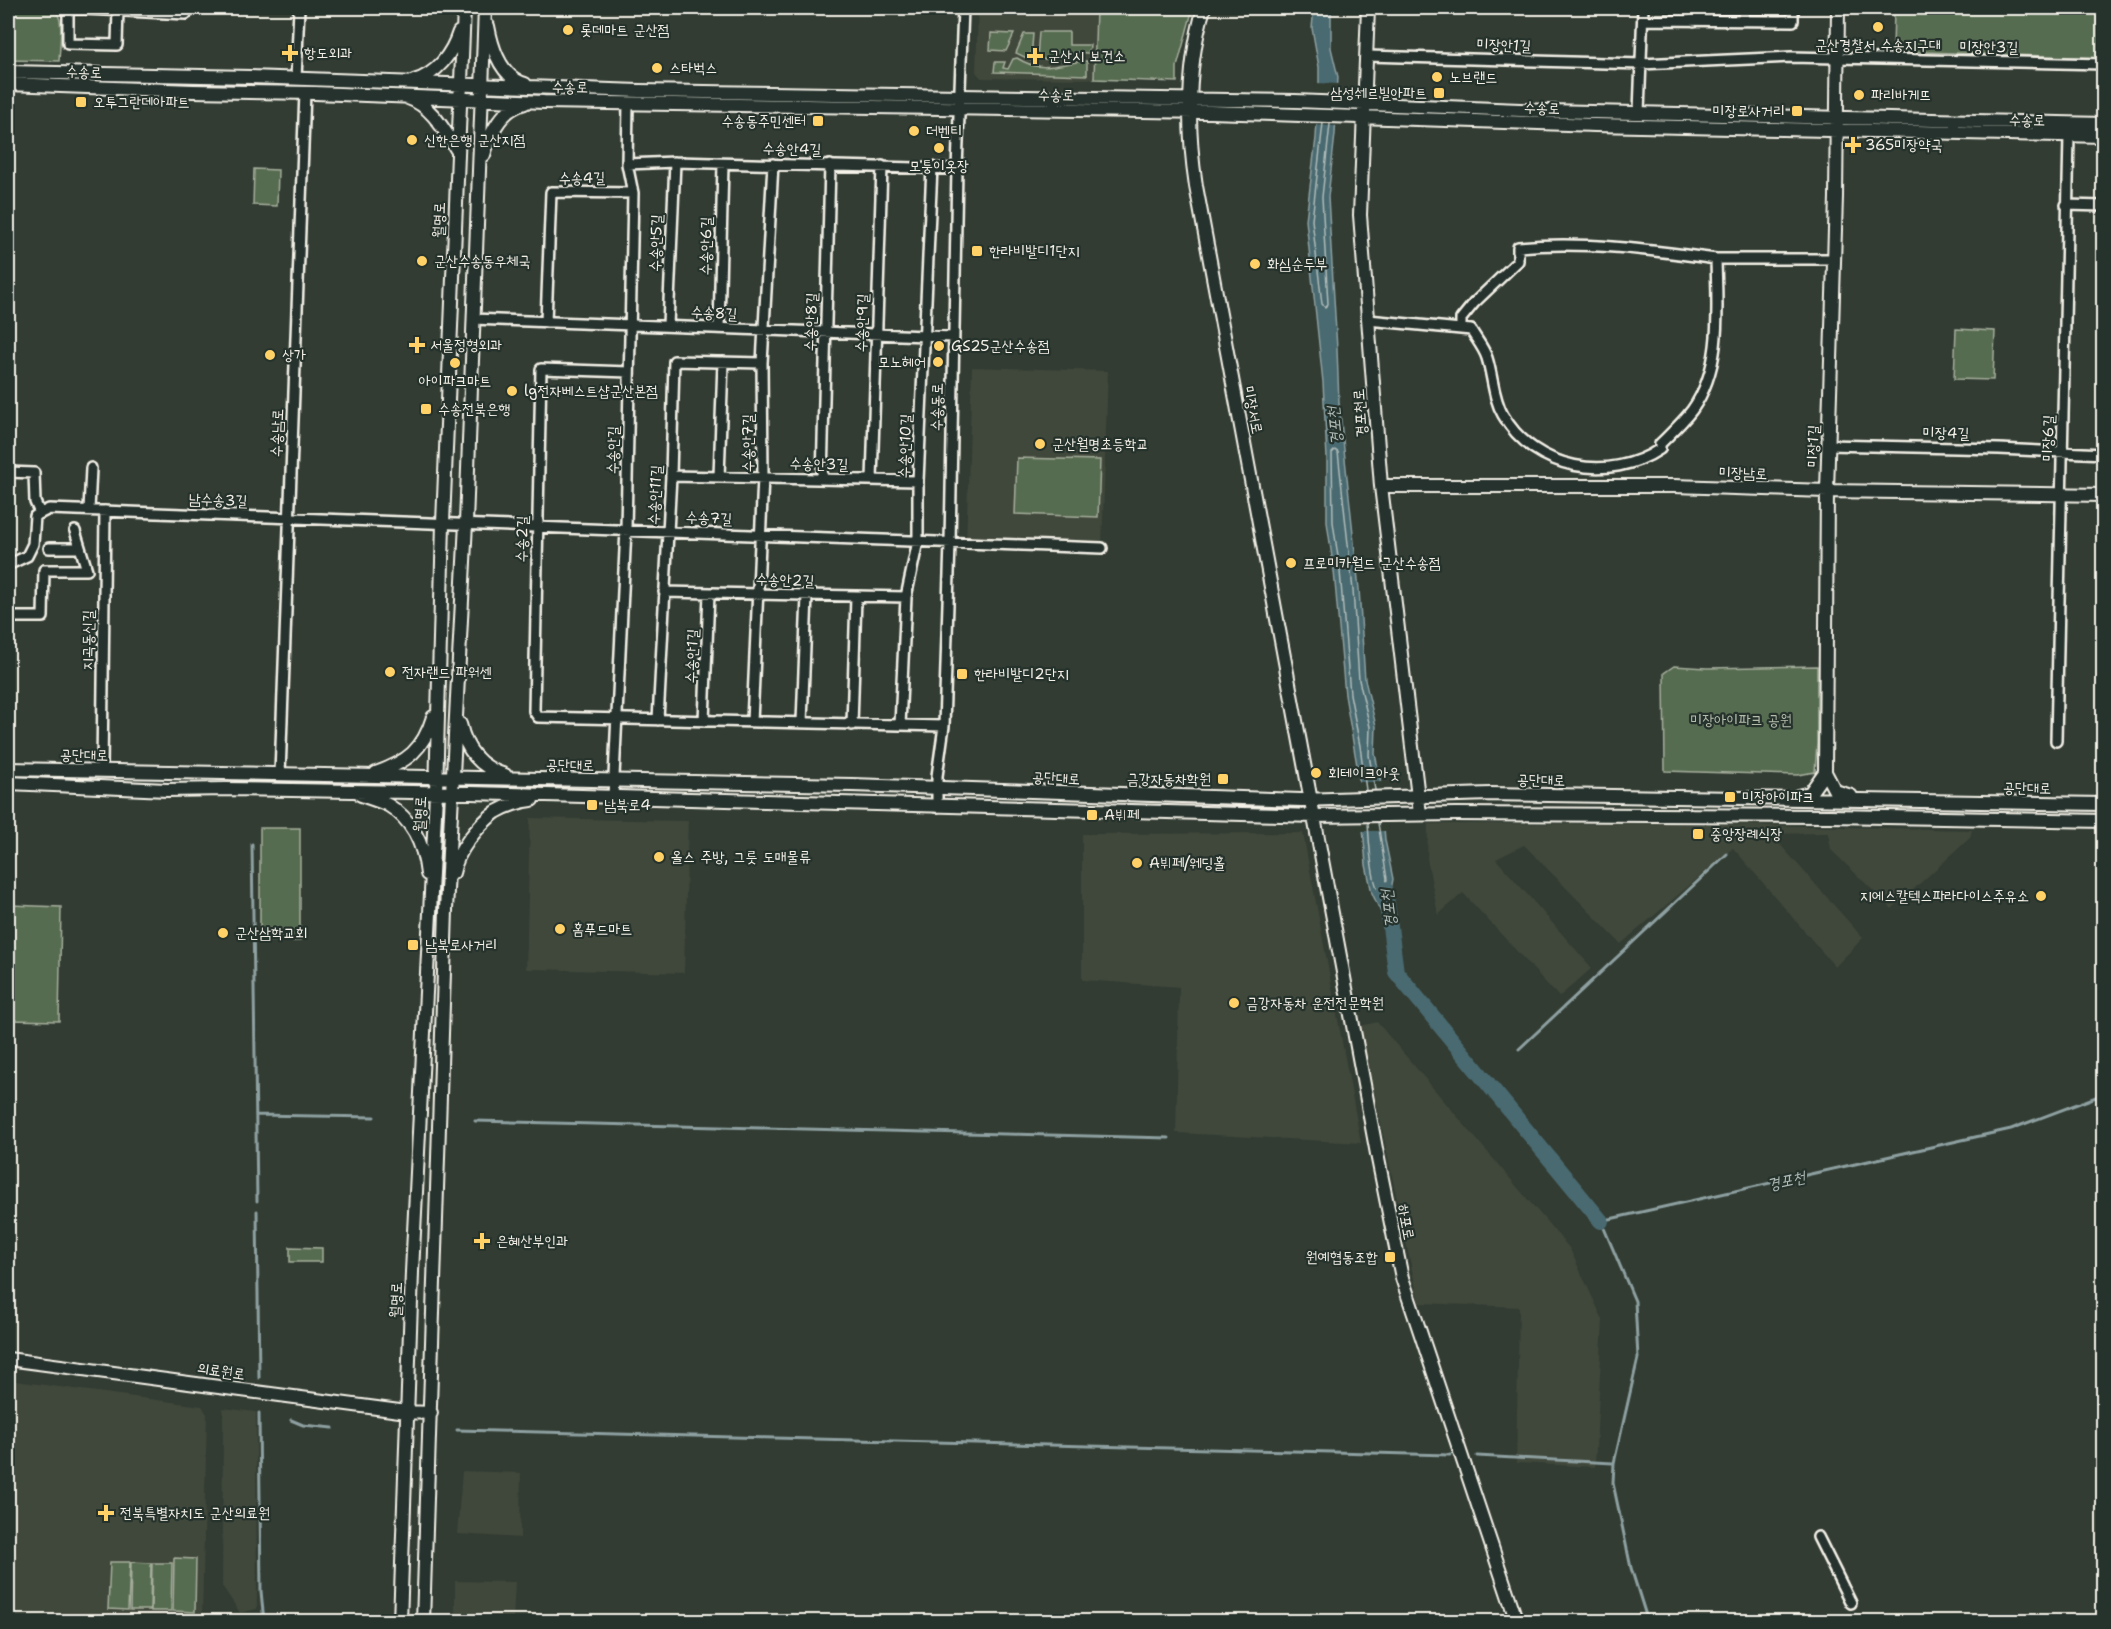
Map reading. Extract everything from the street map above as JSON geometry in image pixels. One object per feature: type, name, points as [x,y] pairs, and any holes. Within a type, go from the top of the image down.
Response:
[{"type":"street","points":[[118,9],[117,45],[68,44],[67,8],[118,9],[186,14],[190,8]]},
{"type":"street","points":[[296,79],[299,8]]},
{"type":"street","name":"수송동로","points":[[937,807],[937,776],[944,726],[950,543],[957,169],[963,8]]},
{"type":"street","name":"미장서로","points":[[1204,8],[1195,38],[1191,106],[1191,142],[1196,186],[1314,816]]},
{"type":"street","name":"경포천로","points":[[1368,8],[1367,56],[1360,110],[1360,215],[1381,486],[1418,796],[1418,815]]},
{"type":"street","points":[[1639,112],[1643,8]]},
{"type":"street","points":[[1694,8],[1694,21]]},
{"type":"street","points":[[1743,21],[1744,8]]},
{"type":"street","points":[[1643,20],[1793,21],[1793,8]]},
{"type":"street","name":"미장1길","points":[[1825,772],[1827,491],[1838,8]]},
{"type":"street","points":[[423,1622],[446,910],[466,523],[485,9]]},
{"type":"street","points":[[485,9],[494,48],[503,68],[510,77],[519,82],[541,87]]},
{"type":"street","points":[[406,83],[419,79],[442,64],[456,42],[463,14]]},
{"type":"street","name":"월명로","points":[[400,1622],[412,1272],[436,793],[443,523],[463,14]]},
{"type":"street","name":"미장안1길","points":[[1367,56],[1641,64],[1791,57],[1838,59]]},
{"type":"street","name":"미장안3길","points":[[1838,59],[2103,64]]},
{"type":"street","name":"수송로","points":[[8,72],[481,85],[959,103]]},
{"type":"street","name":"수송로","points":[[8,84],[628,104],[959,103],[1191,106],[1295,101],[1360,110],[1595,124],[2103,124]]},
{"type":"street","name":"수송남로","points":[[280,774],[304,92]]},
{"type":"street","points":[[401,96],[423,106],[434,116],[457,151]]},
{"type":"street","points":[[478,176],[488,140],[501,118],[514,106],[539,101]]},
{"type":"street","name":"수송안길","points":[[613,797],[626,529],[633,193],[627,164],[628,104]]},
{"type":"street","name":"수송로","points":[[1191,106],[1294,114],[1360,110],[1639,112],[2068,136],[2103,136]]},
{"type":"street","name":"미장6길","points":[[2056,741],[2068,136]]},
{"type":"street","name":"수송안4길","points":[[627,164],[675,162],[957,169]]},
{"type":"street","name":"수송안5길","points":[[668,325],[675,162]]},
{"type":"street","name":"수송안6길","points":[[719,328],[723,164]]},
{"type":"street","name":"수송안7길","points":[[752,722],[763,477],[762,363],[773,164]]},
{"type":"street","name":"수송안8길","points":[[822,479],[830,165]]},
{"type":"street","name":"수송안9길","points":[[872,480],[882,166]]},
{"type":"street","name":"수송안10길","points":[[900,725],[906,597],[918,542],[918,481],[932,167]]},
{"type":"street","name":"수송4길","points":[[546,322],[551,192],[633,193]]},
{"type":"street","points":[[2066,205],[2103,206]]},
{"type":"street","points":[[1461,328],[1461,319],[1474,303],[1518,261],[1518,247],[1549,245],[1627,247],[1716,259],[1834,260]]},
{"type":"street","points":[[1368,320],[1471,330],[1486,355],[1495,397],[1503,416],[1527,445],[1540,454],[1562,463],[1583,467],[1625,465],[1651,456],[1660,449],[1660,444],[1691,411],[1700,397],[1712,369],[1714,352],[1717,326],[1716,259]]},
{"type":"street","name":"수송8길","points":[[473,319],[953,337]]},
{"type":"street","name":"수송안11길","points":[[658,720],[669,531],[674,361],[762,363]]},
{"type":"street","points":[[719,477],[723,362]]},
{"type":"street","name":"수송2길","points":[[615,720],[538,717],[534,711],[541,369],[629,372]]},
{"type":"street","name":"미장4길","points":[[1828,445],[2103,454]]},
{"type":"street","points":[[89,510],[91,468]]},
{"type":"street","points":[[8,472],[34,473],[35,502],[40,513],[35,516],[33,544],[27,556],[8,565]]},
{"type":"street","name":"수송안3길","points":[[671,476],[918,481]]},
{"type":"street","name":"미장남로","points":[[1381,486],[1674,486],[2103,495]]},
{"type":"street","name":"남수송3길","points":[[40,513],[49,508],[466,523]]},
{"type":"street","name":"지곡동신길","points":[[102,771],[105,511]]},
{"type":"street","name":"수송7길","points":[[466,523],[1102,548]]},
{"type":"street","points":[[8,618],[43,617],[44,570],[87,570],[75,531]]},
{"type":"street","points":[[49,548],[81,548]]},
{"type":"street","name":"수송안2길","points":[[664,592],[906,597]]},
{"type":"street","name":"수송안1길","points":[[704,721],[709,593]]},
{"type":"street","points":[[801,722],[807,596]]},
{"type":"street","points":[[852,725],[856,597]]},
{"type":"street","points":[[457,702],[462,735],[469,750],[480,762],[491,771],[536,780]]},
{"type":"street","points":[[354,776],[375,773],[406,760],[428,733],[437,705]]},
{"type":"street","points":[[615,720],[944,726]]},
{"type":"street","name":"공단대로","points":[[8,769],[937,788],[1094,795],[1310,800],[1490,794],[2103,804]]},
{"type":"street","points":[[1780,799],[1810,793],[1825,772],[1835,791],[1868,800]]},
{"type":"street","name":"공단대로","points":[[8,783],[167,790],[453,793],[1314,816],[1818,816],[2103,821]]},
{"type":"street","points":[[351,791],[388,806],[410,825],[419,838],[426,866],[430,909]]},
{"type":"street","points":[[446,910],[454,866],[469,840],[484,823],[497,811],[524,801],[563,796]]},
{"type":"street","name":"하포로","points":[[1314,816],[1402,1278],[1517,1622]]},
{"type":"street","name":"의료원로","points":[[8,1359],[407,1412],[431,1413]]},
{"type":"street","points":[[1818,1537],[1851,1603]]},
{"type":"shaded area","name":"군산시 보건소","points":[[978,8],[1096,8],[1094,79],[981,78],[976,72]]},
{"type":"shaded area","points":[[972,367],[1108,371],[1102,548],[966,544]]},
{"type":"shaded area","points":[[530,818],[688,821],[684,973],[526,969]]},
{"type":"shaded area","points":[[1668,823],[1972,830],[1970,838],[1892,909],[1831,850],[1828,833],[1771,834],[1863,938],[1835,967],[1733,848],[1621,944],[1524,845],[1496,859],[1592,968],[1559,997],[1463,893],[1438,915],[1427,859],[1428,824]]},
{"type":"shaded area","points":[[1303,833],[1361,1143],[1176,1133],[1179,987],[1082,980],[1082,834]]},
{"type":"shaded area","points":[[1377,1022],[1570,1249],[1603,1320],[1595,1467],[1516,1463],[1519,1307],[1419,1303],[1360,1026]]},
{"type":"shaded area","name":"전북특별자치도 군산의료원","points":[[8,1380],[202,1406],[207,1414],[202,1618],[8,1613]]},
{"type":"shaded area","points":[[223,1408],[256,1412],[257,1609],[240,1613],[222,1586]]},
{"type":"shaded area","points":[[462,1471],[521,1473],[520,1538],[457,1534]]},
{"type":"shaded area","points":[[455,1581],[515,1582],[513,1621],[455,1621]]},
{"type":"green space","points":[[8,8],[41,8],[50,9],[56,13],[60,19],[61,28],[59,61],[8,60]]},
{"type":"green space","points":[[1096,8],[1193,8],[1177,67],[1177,82],[1094,79]]},
{"type":"green space","points":[[1897,8],[2035,11],[2036,8],[2103,8],[2103,58],[1896,51],[1893,48],[1894,10]]},
{"type":"green space","points":[[1039,32],[1069,32],[1069,45],[1090,45],[1089,53],[1075,53],[1046,59],[1037,58]]},
{"type":"green space","points":[[991,33],[1014,34],[1006,51],[990,50]]},
{"type":"green space","points":[[1024,34],[1033,34],[1031,60],[1016,53]]},
{"type":"green space","points":[[1017,58],[1035,66],[1044,67],[1087,61],[1087,75],[994,72],[995,62],[1005,62],[1003,68],[1008,69],[1013,59]]},
{"type":"green space","points":[[254,169],[278,170],[277,206],[253,205]]},
{"type":"green space","points":[[1956,329],[1995,331],[1993,380],[1954,379]]},
{"type":"green space","points":[[1017,458],[1100,460],[1098,517],[1015,514]]},
{"type":"green space","name":"미장아이파크 공원","points":[[1674,666],[1707,668],[1817,666],[1815,772],[1798,775],[1665,771],[1664,673]]},
{"type":"green space","points":[[260,828],[300,828],[300,941],[260,941]]},
{"type":"green space","points":[[10,905],[61,907],[59,1021],[8,1020]]},
{"type":"green space","points":[[290,1247],[322,1248],[322,1262],[290,1262]]},
{"type":"green space","points":[[174,1558],[196,1559],[195,1612],[173,1611]]},
{"type":"green space","points":[[110,1562],[130,1562],[128,1610],[108,1609]]},
{"type":"green space","points":[[131,1562],[151,1563],[150,1610],[130,1610]]},
{"type":"green space","points":[[152,1563],[172,1563],[171,1611],[151,1611]]},
{"type":"water","points":[[1314,8],[1331,8],[1331,48],[1338,77],[1328,197],[1339,403],[1359,589],[1365,680],[1376,726],[1375,754],[1380,777],[1385,840],[1393,879],[1385,921],[1372,893],[1366,865],[1359,777],[1345,695],[1334,571],[1327,522],[1327,458],[1323,382],[1306,220],[1316,138],[1319,86],[1319,67],[1312,28]]},
{"type":"pier","points":[[1316,83],[1340,84],[1339,126],[1314,125]]},
{"type":"pier","points":[[1356,782],[1383,782],[1388,831],[1359,831]]},
{"type":"waterway","points":[[252,844],[257,1201]]},
{"type":"waterway","points":[[1519,1049],[1727,854]]},
{"type":"waterway","name":"경포천","points":[[1385,889],[1396,972],[1601,1221]]},
{"type":"waterway","name":"경포천","points":[[1648,1622],[1631,1568],[1613,1483],[1614,1463],[1638,1358],[1635,1301],[1601,1221],[2011,1129],[2104,1094]]},
{"type":"waterway","points":[[256,1115],[374,1117]]},
{"type":"waterway","points":[[475,1121],[1169,1138]]},
{"type":"waterway","points":[[257,1211],[259,1378]]},
{"type":"waterway","points":[[259,1413],[261,1591],[264,1622]]},
{"type":"waterway","points":[[291,1420],[303,1425],[333,1428]]},
{"type":"waterway","points":[[457,1430],[1450,1455]]},
{"type":"waterway","points":[[1477,1456],[1613,1463]]},
{"type":"place","name":"군산경찰서 수송지구대","points":[[1878,27]]},
{"type":"place","name":"롯데마트 군산점","points":[[568,30]]},
{"type":"place","name":"항도외과","points":[[290,53]]},
{"type":"place","name":"군산시 보건소","points":[[1035,56]]},
{"type":"place","name":"스타벅스","points":[[657,68]]},
{"type":"place","name":"노브랜드","points":[[1437,77]]},
{"type":"place","name":"삼성쉐르빌아파트","points":[[1439,93]]},
{"type":"place","name":"파리바게뜨","points":[[1859,95]]},
{"type":"place","name":"오투그란데아파트","points":[[81,102]]},
{"type":"place","name":"미장로사거리","points":[[1797,111]]},
{"type":"place","name":"수송동주민센터","points":[[818,121]]},
{"type":"place","name":"더벤티","points":[[914,131]]},
{"type":"place","name":"신한은행 군산지점","points":[[412,140]]},
{"type":"place","name":"365미장약국","points":[[1853,145]]},
{"type":"place","name":"모퉁이옷장","points":[[939,148]]},
{"type":"place","name":"한라비발디1단지","points":[[977,251]]},
{"type":"place","name":"군산수송동우체국","points":[[422,261]]},
{"type":"place","name":"화심순두부","points":[[1255,264]]},
{"type":"place","name":"서울정형외과","points":[[417,345]]},
{"type":"place","name":"GS25군산수송점","points":[[939,346]]},
{"type":"place","name":"상가","points":[[270,355]]},
{"type":"place","name":"모노헤어","points":[[938,362]]},
{"type":"place","name":"아이파크마트","points":[[455,363]]},
{"type":"place","name":"lg전자베스트샵군산본점","points":[[512,391]]},
{"type":"place","name":"수송전북은행","points":[[426,409]]},
{"type":"place","name":"군산월명초등학교","points":[[1040,444]]},
{"type":"place","name":"프로미카월드 군산수송점","points":[[1291,563]]},
{"type":"place","name":"전자랜드 파워센","points":[[390,672]]},
{"type":"place","name":"한라비발디2단지","points":[[962,674]]},
{"type":"place","name":"회테이크아웃","points":[[1316,773]]},
{"type":"place","name":"금강자동차학원","points":[[1223,779]]},
{"type":"place","name":"미장아이파크","points":[[1730,797]]},
{"type":"place","name":"남북로4","points":[[592,805]]},
{"type":"place","name":"A뷔페","points":[[1092,815]]},
{"type":"place","name":"중앙장례식장","points":[[1698,834]]},
{"type":"place","name":"올스 주방, 그릇 도매물류","points":[[659,857]]},
{"type":"place","name":"A뷔페/웨딩홀","points":[[1137,863]]},
{"type":"place","name":"지에스칼텍스파라다이스주유소","points":[[2041,896]]},
{"type":"place","name":"홈푸드마트","points":[[560,929]]},
{"type":"place","name":"군산삼학교회","points":[[223,933]]},
{"type":"place","name":"남북로사거리","points":[[413,945]]},
{"type":"place","name":"금강자동차 운전전문학원","points":[[1234,1003]]},
{"type":"place","name":"은혜산부인과","points":[[482,1241]]},
{"type":"place","name":"원예협동조합","points":[[1390,1257]]},
{"type":"place","name":"전북특별자치도 군산의료원","points":[[106,1513]]}]
